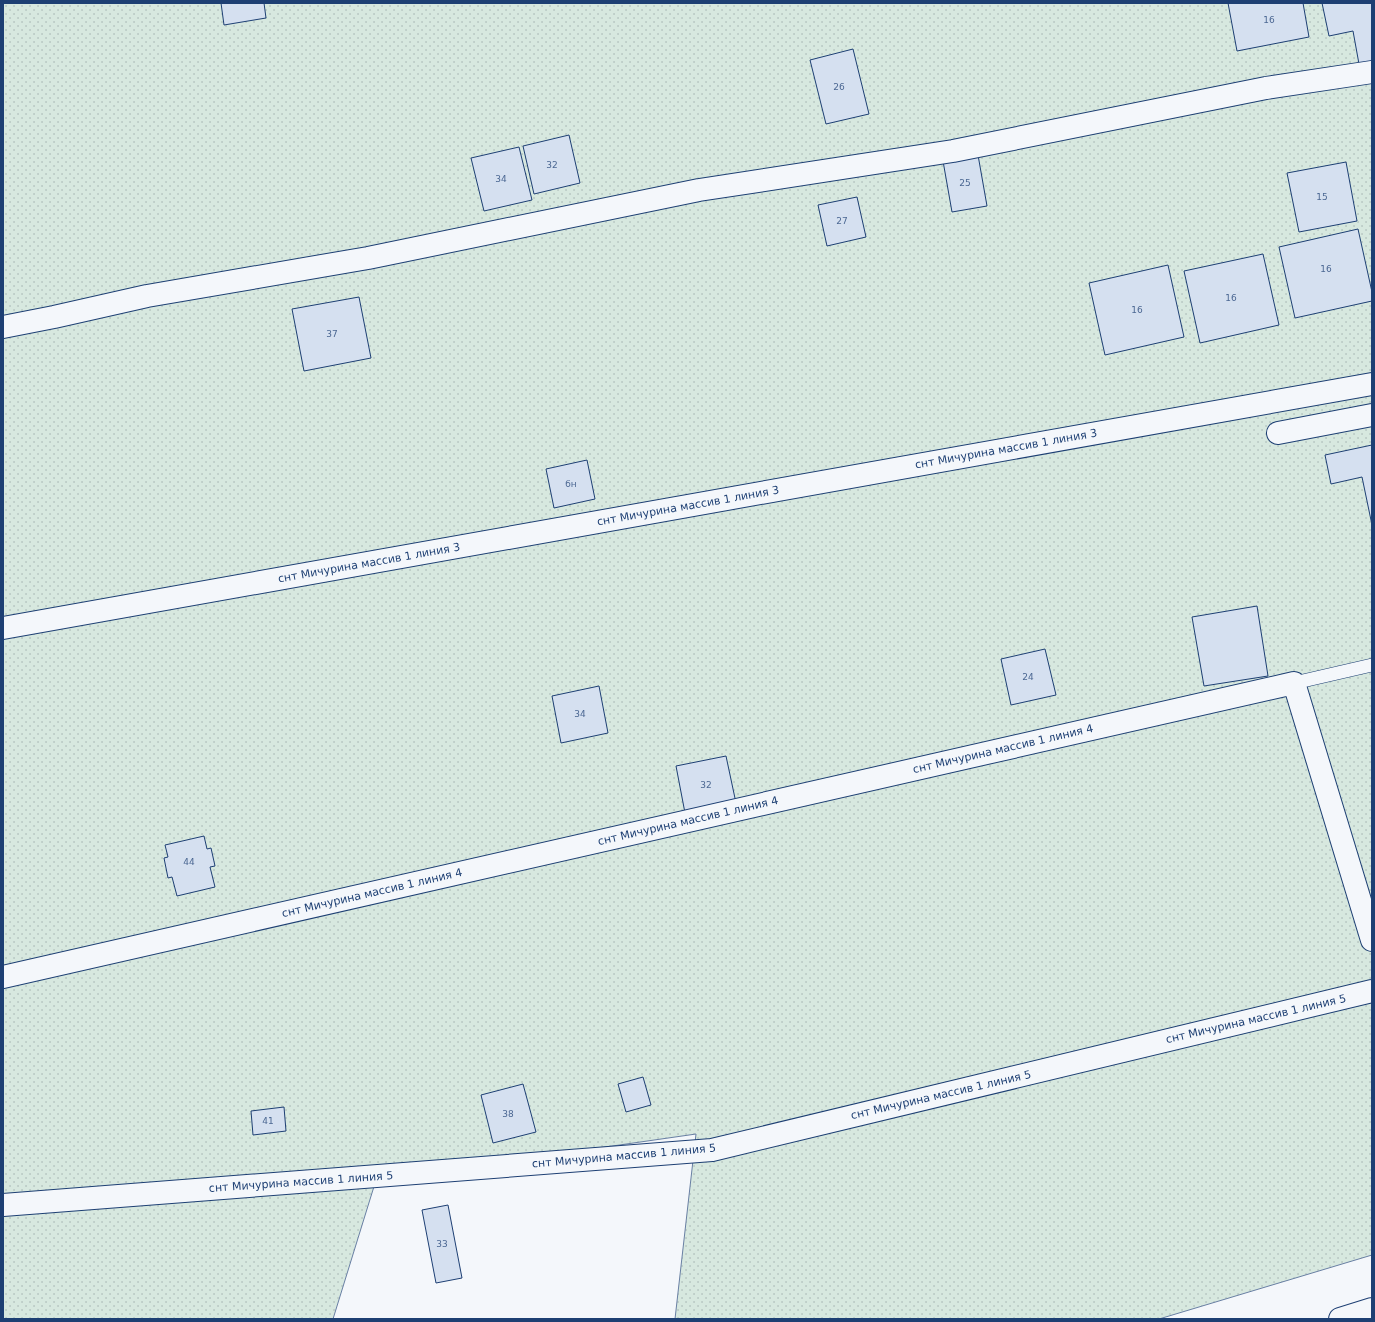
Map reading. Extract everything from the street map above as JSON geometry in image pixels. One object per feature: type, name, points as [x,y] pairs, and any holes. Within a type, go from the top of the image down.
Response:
[{"type":"street","points":[[3,327],[54,318],[147,296],[368,258],[698,190],[953,151],[1266,88],[1372,72]]},
{"type":"street","name":"снт Мичурина массив 1 линия 3","points":[[3,628],[1372,384]]},
{"type":"street","points":[[1278,433],[1372,415]]},
{"type":"street","points":[[1294,683],[1372,940]]},
{"type":"street","name":"снт Мичурина массив 1 линия 4","points":[[3,977],[1294,683]]},
{"type":"street","name":"снт Мичурина массив 1 линия 5","points":[[3,1205],[712,1150],[1372,991]]},
{"type":"street","points":[[1340,1319],[1372,1309]]},
{"type":"lane","name":"снт Мичурина массив 1 линия 4","points":[[1294,683],[1372,665]]},
{"type":"shaded area","points":[[3,3],[1372,3],[1372,1255],[1159,1319],[675,1319],[696,1134],[376,1180],[333,1319],[3,1319]]},
{"type":"building","points":[[221,3],[264,3],[266,18],[224,25]]},
{"type":"building","points":[[1228,3],[1303,3],[1309,37],[1237,51]]},
{"type":"building","points":[[1322,3],[1372,3],[1372,61],[1359,64],[1353,31],[1329,36]]},
{"type":"building","points":[[853,49],[869,114],[826,124],[810,60]]},
{"type":"building","points":[[569,135],[580,183],[534,194],[523,146]]},
{"type":"building","points":[[519,147],[532,200],[484,211],[471,158]]},
{"type":"building","points":[[978,155],[987,206],[952,212],[943,161]]},
{"type":"building","points":[[1346,162],[1357,221],[1299,232],[1287,173]]},
{"type":"building","points":[[857,197],[866,237],[827,246],[818,205]]},
{"type":"building","points":[[1358,229],[1372,292],[1372,301],[1295,318],[1279,247]]},
{"type":"building","points":[[1263,254],[1279,325],[1200,343],[1184,271]]},
{"type":"building","points":[[1168,265],[1184,337],[1105,355],[1089,283]]},
{"type":"building","points":[[359,297],[371,358],[304,371],[292,309]]},
{"type":"building","points":[[1372,445],[1372,525],[1362,477],[1331,484],[1325,455]]},
{"type":"building","points":[[587,460],[595,499],[554,508],[546,469]]},
{"type":"building","points":[[1257,606],[1268,676],[1204,686],[1192,617]]},
{"type":"building","points":[[1045,649],[1056,695],[1011,705],[1001,659]]},
{"type":"building","points":[[599,686],[608,733],[561,743],[552,696]]},
{"type":"building","points":[[726,756],[736,803],[685,813],[676,766]]},
{"type":"building","points":[[204,836],[207,849],[211,848],[215,866],[210,867],[215,887],[177,896],[172,877],[168,878],[164,858],[168,857],[165,845]]},
{"type":"building","points":[[643,1077],[651,1105],[626,1112],[618,1084]]},
{"type":"building","points":[[523,1084],[536,1132],[493,1143],[481,1095]]},
{"type":"building","points":[[284,1107],[286,1131],[253,1135],[251,1111]]},
{"type":"building","points":[[448,1205],[462,1278],[436,1283],[422,1210]]}]
